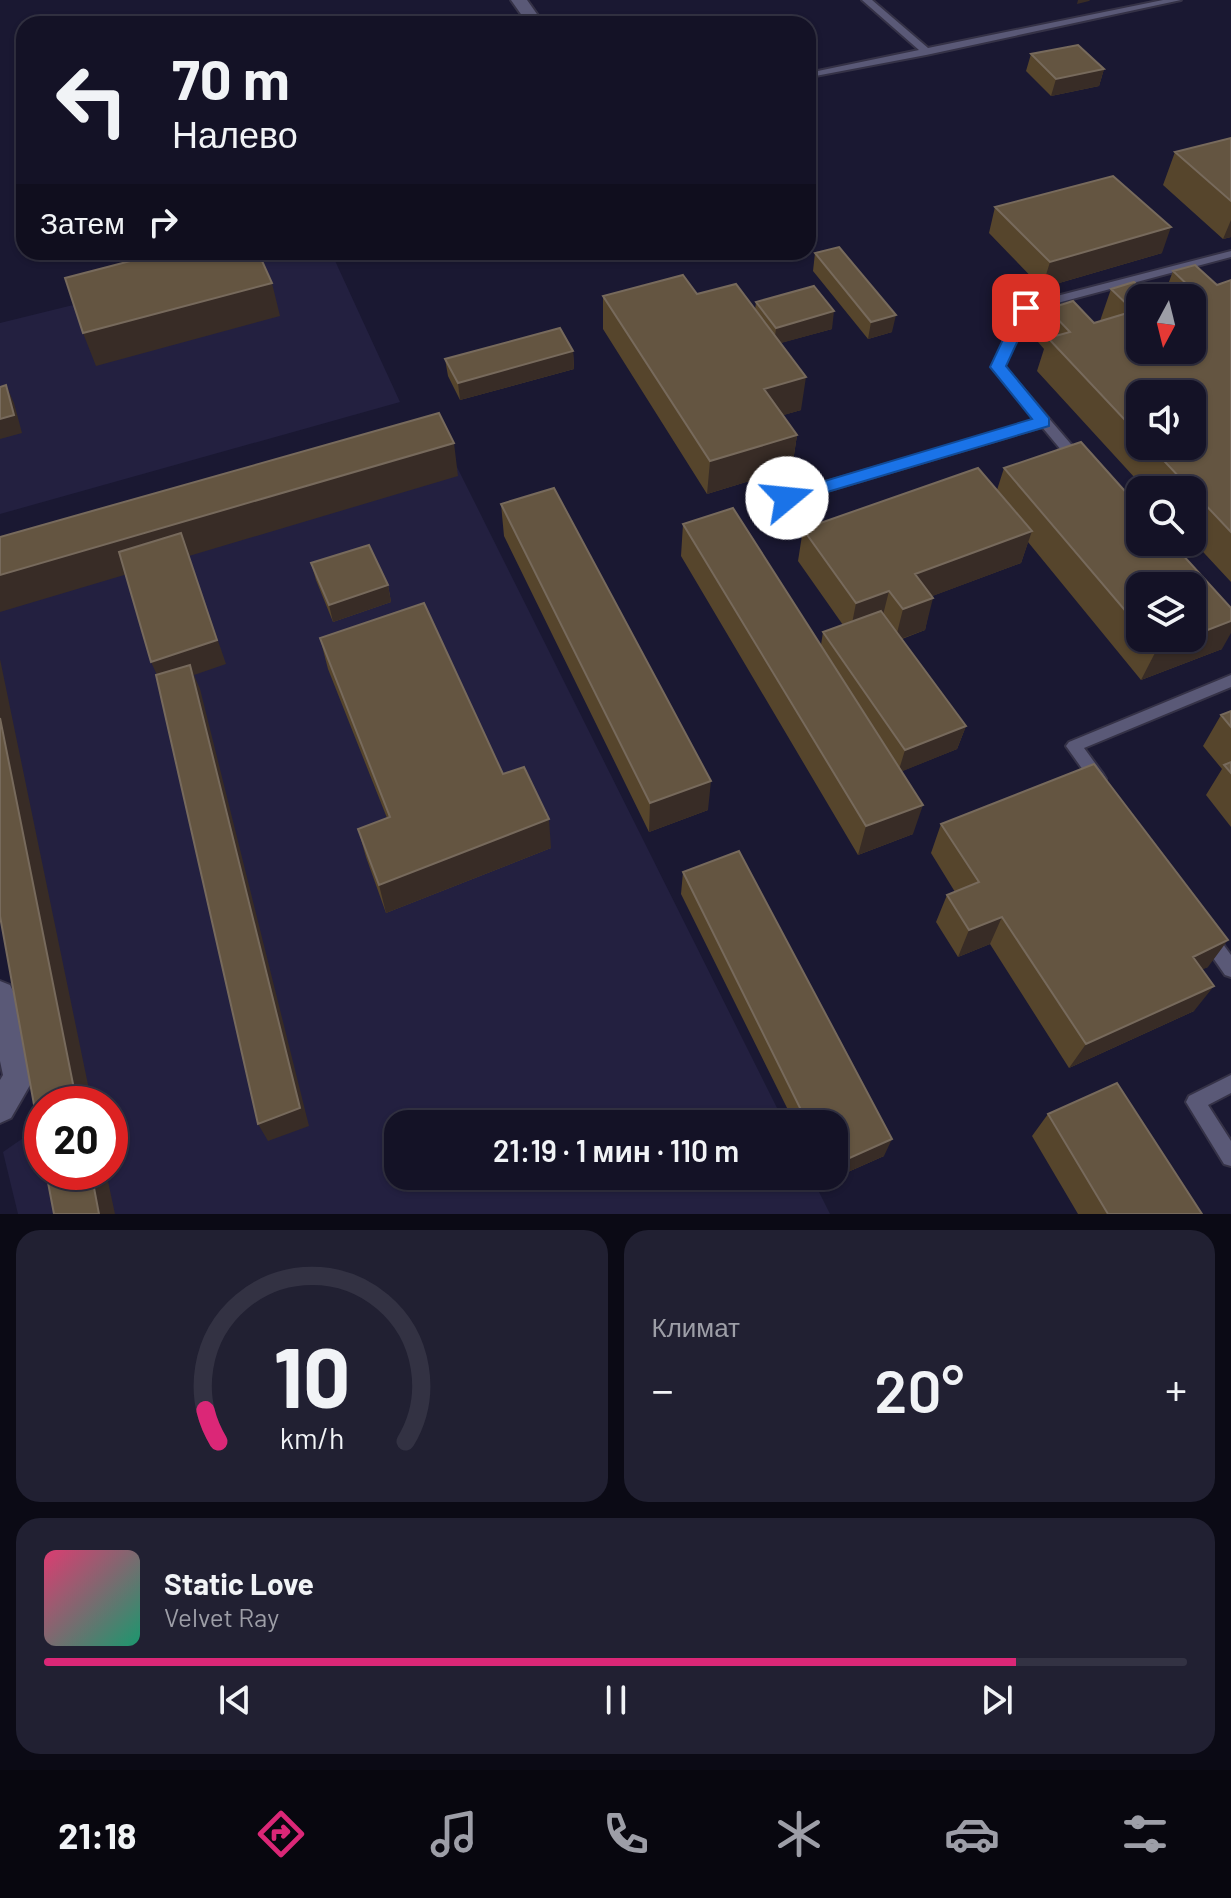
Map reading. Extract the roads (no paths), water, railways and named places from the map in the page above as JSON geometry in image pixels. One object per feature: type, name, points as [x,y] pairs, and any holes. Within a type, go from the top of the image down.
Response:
[{"type":"street","points":[[0,995],[19,1078],[0,1107]]},
{"type":"lane","points":[[867,0],[926,52]]},
{"type":"lane","points":[[816,74],[1176,0]]},
{"type":"lane","points":[[1082,465],[998,367],[1026,308],[1231,254]]},
{"type":"lane","points":[[787,498],[1043,422]]},
{"type":"lane","points":[[1109,795],[1074,746],[1231,681]]},
{"type":"lane","points":[[1196,920],[1231,969]]},
{"type":"lane","points":[[1231,1084],[1195,1102],[1231,1157]]}]
